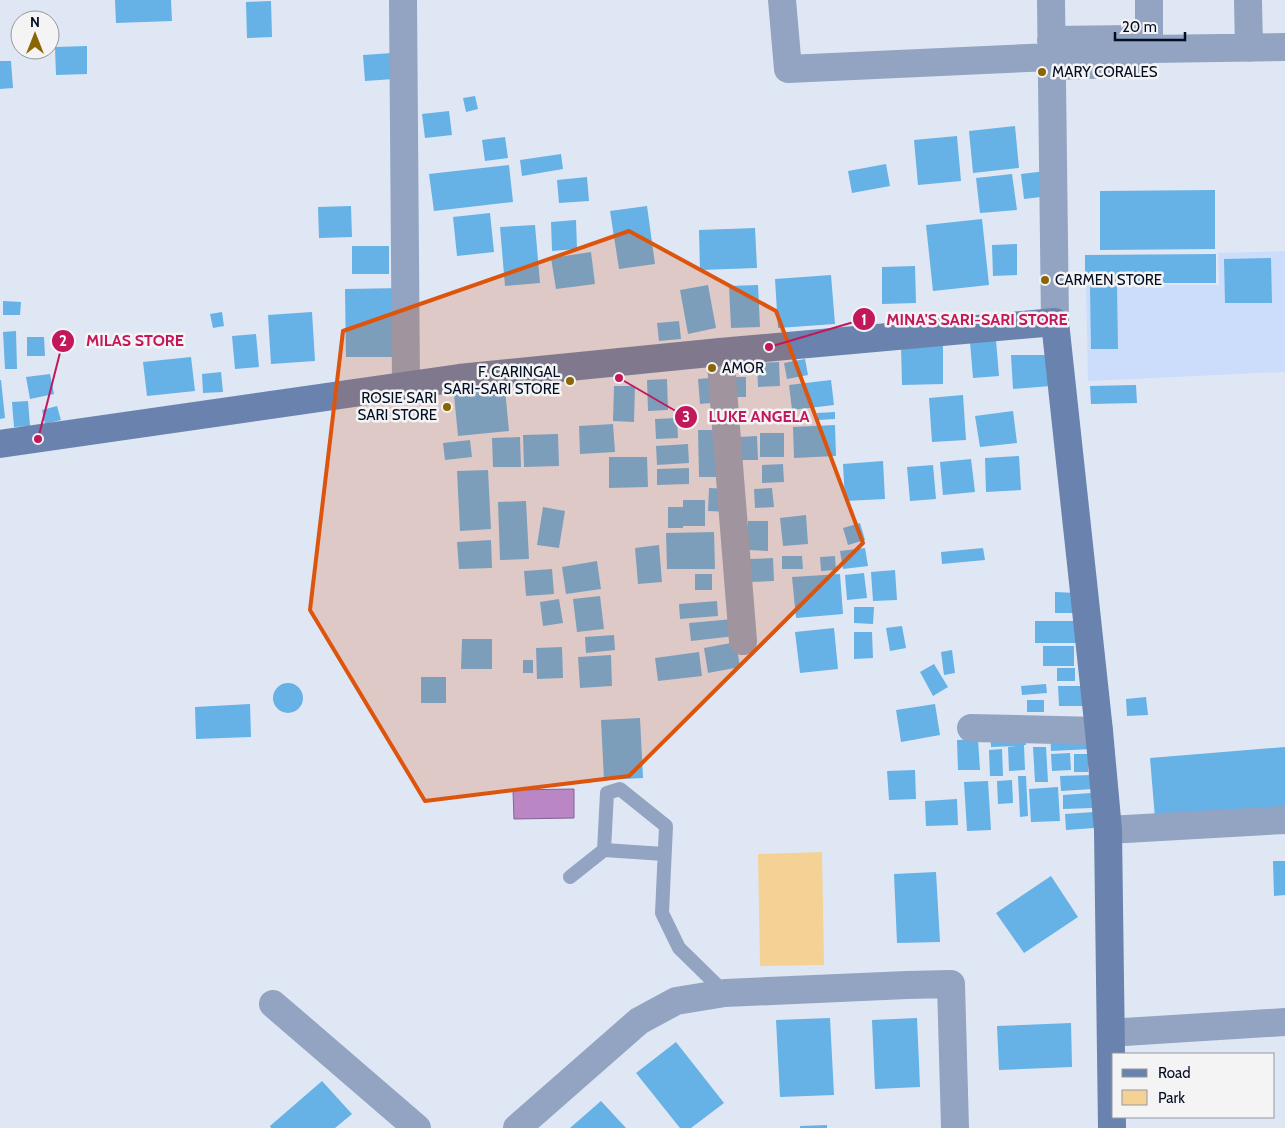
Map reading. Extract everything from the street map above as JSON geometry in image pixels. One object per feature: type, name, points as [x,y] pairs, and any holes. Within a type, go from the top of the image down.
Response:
[{"type":"street","points":[[403,0],[406,386]]},
{"type":"street","points":[[782,0],[788,69],[1051,54],[1128,64],[1149,48],[1285,47]]},
{"type":"street","points":[[1052,0],[1051,54],[1055,322],[1108,830],[1112,1128]]},
{"type":"street","points":[[1149,0],[1149,48]]},
{"type":"street","points":[[1248,0],[1249,48]]},
{"type":"street","points":[[0,444],[459,378],[1055,322]]},
{"type":"street","points":[[720,352],[743,641]]},
{"type":"street","points":[[971,728],[1099,731]]},
{"type":"street","points":[[1108,830],[1285,820]]},
{"type":"street","points":[[517,1128],[639,1021],[676,1001],[724,993],[951,984],[955,1128]]},
{"type":"street","points":[[272,1004],[417,1128]]},
{"type":"street","points":[[1110,1032],[1285,1022]]},
{"type":"lane","points":[[604,850],[607,793],[620,789],[666,826],[662,913],[678,948],[724,993]]},
{"type":"lane","points":[[570,878],[604,850],[664,854]]},
{"type":"highlighted area","points":[[629,231],[776,311],[863,543],[629,776],[425,801],[310,610],[343,331]]},
{"type":"shaded area","points":[[1285,251],[1285,372],[1088,381],[1086,285],[1219,285],[1218,253]]},
{"type":"shaded area","points":[[574,789],[574,818],[514,819],[513,790]]},
{"type":"green space","points":[[822,852],[824,965],[760,966],[758,854]]},
{"type":"building","points":[[115,0],[171,0],[172,21],[116,23]]},
{"type":"building","points":[[271,1],[272,37],[247,38],[246,2]]},
{"type":"building","points":[[87,46],[87,74],[56,75],[55,60],[60,60],[60,47]]},
{"type":"building","points":[[392,53],[394,79],[365,81],[363,55]]},
{"type":"building","points":[[0,61],[11,61],[13,88],[0,89]]},
{"type":"building","points":[[475,96],[478,109],[466,112],[463,98]]},
{"type":"building","points":[[449,111],[452,135],[425,138],[422,114]]},
{"type":"building","points":[[1015,126],[1019,168],[973,173],[969,131]]},
{"type":"building","points":[[957,136],[961,181],[918,185],[914,140]]},
{"type":"building","points":[[505,137],[508,158],[485,161],[482,140]]},
{"type":"building","points":[[561,154],[563,169],[522,176],[520,160]]},
{"type":"building","points":[[886,164],[890,186],[852,193],[848,171]]},
{"type":"building","points":[[509,165],[513,202],[434,211],[429,174]]},
{"type":"building","points":[[1046,171],[1049,196],[1024,199],[1021,174]]},
{"type":"building","points":[[1012,174],[1017,210],[980,213],[976,178]]},
{"type":"building","points":[[587,177],[589,201],[559,203],[557,180]]},
{"type":"building","points":[[1215,190],[1215,249],[1100,250],[1100,191]]},
{"type":"building","points":[[351,206],[352,237],[319,238],[318,207]]},
{"type":"building","points":[[647,206],[655,264],[619,269],[610,211]]},
{"type":"building","points":[[490,213],[494,252],[457,256],[453,217]]},
{"type":"building","points":[[982,219],[989,285],[933,291],[926,225]]},
{"type":"building","points":[[576,220],[577,249],[552,251],[551,222]]},
{"type":"building","points":[[535,225],[540,283],[505,286],[500,227]]},
{"type":"building","points":[[755,228],[757,268],[700,270],[699,230]]},
{"type":"building","points":[[1017,244],[1017,275],[993,276],[992,245]]},
{"type":"building","points":[[352,246],[389,246],[389,274],[352,274]]},
{"type":"building","points":[[591,252],[595,284],[556,289],[551,258]]},
{"type":"building","points":[[1216,254],[1216,283],[1085,283],[1085,255]]},
{"type":"building","points":[[1271,258],[1272,303],[1225,303],[1224,259]]},
{"type":"building","points":[[915,266],[916,303],[882,304],[882,267]]},
{"type":"building","points":[[831,275],[835,324],[778,328],[775,279]]},
{"type":"building","points":[[708,285],[716,328],[688,334],[680,290]]},
{"type":"building","points":[[758,285],[760,327],[731,328],[729,286]]},
{"type":"building","points":[[1117,285],[1118,349],[1091,349],[1090,286]]},
{"type":"building","points":[[402,288],[403,357],[346,357],[345,289]]},
{"type":"building","points":[[3,301],[21,302],[20,315],[3,315]]},
{"type":"building","points":[[222,312],[224,326],[213,328],[210,314]]},
{"type":"building","points":[[312,312],[315,361],[271,364],[268,315]]},
{"type":"building","points":[[679,321],[681,339],[659,341],[657,323]]},
{"type":"building","points":[[16,331],[17,369],[5,369],[3,332]]},
{"type":"building","points":[[256,334],[259,367],[235,369],[232,336]]},
{"type":"building","points":[[27,337],[44,337],[45,356],[27,356]]},
{"type":"building","points":[[996,340],[999,376],[973,378],[970,342]]},
{"type":"building","points":[[943,344],[943,384],[902,385],[901,345]]},
{"type":"building","points":[[1011,355],[1046,355],[1051,386],[1013,389]]},
{"type":"building","points":[[191,357],[195,391],[147,396],[143,362]]},
{"type":"building","points":[[805,359],[808,375],[787,379],[784,363]]},
{"type":"building","points":[[779,362],[780,386],[758,387],[757,363]]},
{"type":"building","points":[[221,372],[223,392],[203,393],[202,374]]},
{"type":"building","points":[[50,374],[54,394],[30,399],[26,377]]},
{"type":"building","points":[[732,377],[746,377],[746,397],[732,397]]},
{"type":"building","points":[[709,378],[711,403],[700,404],[698,379]]},
{"type":"building","points":[[667,379],[668,410],[648,411],[647,380]]},
{"type":"building","points":[[0,380],[5,418],[0,419]]},
{"type":"building","points":[[831,380],[834,405],[792,410],[789,385]]},
{"type":"building","points":[[1136,385],[1137,403],[1091,404],[1090,386]]},
{"type":"building","points":[[614,386],[635,386],[634,422],[613,421]]},
{"type":"building","points":[[505,389],[509,431],[458,436],[454,395]]},
{"type":"building","points":[[963,395],[966,440],[932,442],[929,398]]},
{"type":"building","points":[[28,401],[30,426],[14,427],[12,402]]},
{"type":"building","points":[[57,406],[61,420],[45,424],[42,410]]},
{"type":"building","points":[[1013,411],[1017,443],[980,447],[975,416]]},
{"type":"building","points":[[835,412],[835,419],[818,420],[817,413]]},
{"type":"building","points":[[677,418],[678,438],[656,439],[655,419]]},
{"type":"building","points":[[613,424],[615,452],[580,454],[579,426]]},
{"type":"building","points":[[835,425],[836,456],[794,458],[793,427]]},
{"type":"building","points":[[698,430],[719,430],[719,477],[699,477]]},
{"type":"building","points":[[760,433],[784,433],[784,457],[760,457]]},
{"type":"building","points":[[558,434],[559,466],[524,467],[523,435]]},
{"type":"building","points":[[757,436],[758,460],[740,460],[739,437]]},
{"type":"building","points":[[520,437],[521,467],[493,467],[492,438]]},
{"type":"building","points":[[470,440],[472,457],[445,460],[443,443]]},
{"type":"building","points":[[688,444],[689,463],[657,465],[656,446]]},
{"type":"building","points":[[1019,456],[1021,490],[986,492],[985,458]]},
{"type":"building","points":[[609,457],[647,457],[648,487],[609,488]]},
{"type":"building","points":[[971,459],[975,492],[943,495],[940,462]]},
{"type":"building","points":[[883,461],[885,499],[845,501],[843,464]]},
{"type":"building","points":[[783,464],[784,482],[762,483],[762,465]]},
{"type":"building","points":[[933,465],[936,499],[910,501],[907,467]]},
{"type":"building","points":[[689,468],[689,484],[657,485],[657,469]]},
{"type":"building","points":[[488,470],[491,529],[460,531],[457,471]]},
{"type":"building","points":[[709,488],[731,489],[730,512],[708,511]]},
{"type":"building","points":[[772,488],[774,507],[755,508],[754,489]]},
{"type":"building","points":[[683,500],[705,500],[705,526],[668,528],[668,507],[683,507]]},
{"type":"building","points":[[526,501],[529,559],[500,560],[498,502]]},
{"type":"building","points":[[543,507],[565,511],[559,548],[537,545]]},
{"type":"building","points":[[806,515],[808,544],[783,546],[780,518]]},
{"type":"building","points":[[748,521],[768,521],[768,551],[748,550]]},
{"type":"building","points":[[860,523],[865,540],[848,545],[843,528]]},
{"type":"building","points":[[714,532],[715,569],[667,569],[666,533]]},
{"type":"building","points":[[491,540],[492,568],[459,569],[457,542]]},
{"type":"building","points":[[659,545],[662,582],[638,584],[635,548]]},
{"type":"building","points":[[865,548],[868,566],[843,569],[840,551]]},
{"type":"building","points":[[983,548],[985,560],[942,564],[941,552]]},
{"type":"building","points":[[782,556],[802,556],[803,569],[782,569]]},
{"type":"building","points":[[835,556],[836,570],[821,571],[820,557]]},
{"type":"building","points":[[773,558],[774,581],[750,582],[749,559]]},
{"type":"building","points":[[597,561],[601,589],[566,594],[562,567]]},
{"type":"building","points":[[552,569],[554,594],[526,596],[524,571]]},
{"type":"building","points":[[895,570],[897,600],[873,601],[871,572]]},
{"type":"building","points":[[864,573],[867,598],[847,600],[845,575]]},
{"type":"building","points":[[695,574],[712,574],[712,590],[695,590]]},
{"type":"building","points":[[840,574],[843,614],[796,618],[792,577]]},
{"type":"building","points":[[1055,592],[1077,593],[1077,613],[1055,613]]},
{"type":"building","points":[[600,596],[604,629],[577,632],[573,599]]},
{"type":"building","points":[[559,599],[563,623],[543,626],[540,602]]},
{"type":"building","points":[[717,601],[718,616],[680,619],[679,604]]},
{"type":"building","points":[[854,607],[874,607],[873,624],[854,623]]},
{"type":"building","points":[[733,619],[735,636],[691,641],[689,623]]},
{"type":"building","points":[[1035,621],[1077,621],[1077,643],[1035,643]]},
{"type":"building","points":[[902,626],[906,648],[890,651],[886,628]]},
{"type":"building","points":[[834,628],[838,669],[800,673],[795,632]]},
{"type":"building","points":[[854,632],[872,632],[873,658],[854,659]]},
{"type":"building","points":[[614,635],[615,650],[586,653],[585,637]]},
{"type":"building","points":[[462,639],[492,639],[492,669],[461,669]]},
{"type":"building","points":[[736,642],[740,667],[708,673],[704,648]]},
{"type":"building","points":[[1043,646],[1074,646],[1074,666],[1043,666]]},
{"type":"building","points":[[562,647],[563,678],[537,679],[536,648]]},
{"type":"building","points":[[952,650],[955,673],[944,675],[941,652]]},
{"type":"building","points":[[699,652],[702,676],[658,681],[655,658]]},
{"type":"building","points":[[611,655],[612,686],[580,688],[578,657]]},
{"type":"building","points":[[523,660],[533,660],[533,673],[523,673]]},
{"type":"building","points":[[934,664],[948,687],[933,696],[920,672]]},
{"type":"building","points":[[1057,668],[1075,668],[1075,681],[1057,681]]},
{"type":"building","points":[[421,677],[446,677],[446,703],[421,703]]},
{"type":"building","points":[[288,683],[294,684],[302,692],[302,704],[294,712],[288,713],[282,712],[274,704],[273,698],[274,692],[282,684]]},
{"type":"building","points":[[1046,684],[1047,693],[1022,695],[1021,686]]},
{"type":"building","points":[[1058,686],[1086,686],[1087,706],[1059,706]]},
{"type":"building","points":[[1146,697],[1148,715],[1127,716],[1126,699]]},
{"type":"building","points":[[1027,700],[1044,700],[1044,712],[1027,712]]},
{"type":"building","points":[[250,704],[251,737],[196,739],[195,707]]},
{"type":"building","points":[[935,704],[940,735],[901,742],[896,710]]},
{"type":"building","points":[[640,718],[643,778],[604,780],[601,720]]},
{"type":"building","points":[[1091,728],[1092,749],[1051,751],[1050,731]]},
{"type":"building","points":[[1025,729],[1025,770],[1009,771],[1008,747],[1016,746],[991,747],[990,731]]},
{"type":"building","points":[[978,739],[980,770],[958,770],[957,740]]},
{"type":"building","points":[[1033,747],[1046,747],[1048,782],[1035,782]]},
{"type":"building","points":[[1285,747],[1285,808],[1155,818],[1150,758]]},
{"type":"building","points":[[1002,749],[1003,776],[990,776],[989,750]]},
{"type":"building","points":[[1070,753],[1071,770],[1052,771],[1051,754]]},
{"type":"building","points":[[1074,754],[1088,754],[1088,772],[1074,772]]},
{"type":"building","points":[[915,770],[916,799],[889,800],[887,771]]},
{"type":"building","points":[[1092,775],[1093,789],[1061,791],[1060,776]]},
{"type":"building","points":[[1018,776],[1026,776],[1028,816],[1020,817]]},
{"type":"building","points":[[1012,780],[1013,803],[998,804],[997,781]]},
{"type":"building","points":[[988,781],[991,830],[967,831],[964,782]]},
{"type":"building","points":[[1058,787],[1060,821],[1031,822],[1029,789]]},
{"type":"building","points":[[1091,793],[1092,808],[1063,809],[1063,795]]},
{"type":"building","points":[[957,799],[958,825],[926,826],[925,801]]},
{"type":"building","points":[[1094,812],[1094,828],[1066,830],[1065,814]]},
{"type":"building","points":[[1273,861],[1285,861],[1285,895],[1274,896]]},
{"type":"building","points":[[936,872],[940,942],[897,943],[894,874]]},
{"type":"building","points":[[1051,876],[1078,917],[1024,953],[996,913]]},
{"type":"building","points":[[830,1018],[834,1095],[780,1097],[776,1020]]},
{"type":"building","points":[[917,1018],[920,1087],[875,1089],[872,1020]]},
{"type":"building","points":[[1071,1023],[1072,1067],[999,1070],[997,1026]]},
{"type":"building","points":[[676,1042],[724,1103],[691,1128],[680,1128],[636,1073]]},
{"type":"building","points":[[322,1081],[352,1114],[335,1128],[271,1128],[270,1126]]},
{"type":"building","points":[[601,1101],[626,1128],[570,1128]]},
{"type":"building","points":[[827,1125],[827,1128],[800,1128],[800,1126]]},
{"type":"place","name":"MARY CORALES","points":[[1042,72]]},
{"type":"place","name":"CARMEN STORE","points":[[1045,280]]},
{"type":"place","name":"MINA'S SARI-SARI STORE","points":[[769,347]]},
{"type":"place","name":"AMOR","points":[[712,368]]},
{"type":"place","name":"LUKE ANGELA","points":[[619,378]]},
{"type":"place","name":"F. CARINGAL SARI-SARI STORE","points":[[570,381]]},
{"type":"place","name":"ROSIE SARI SARI STORE","points":[[447,407]]},
{"type":"place","name":"MILAS STORE","points":[[38,439]]}]
